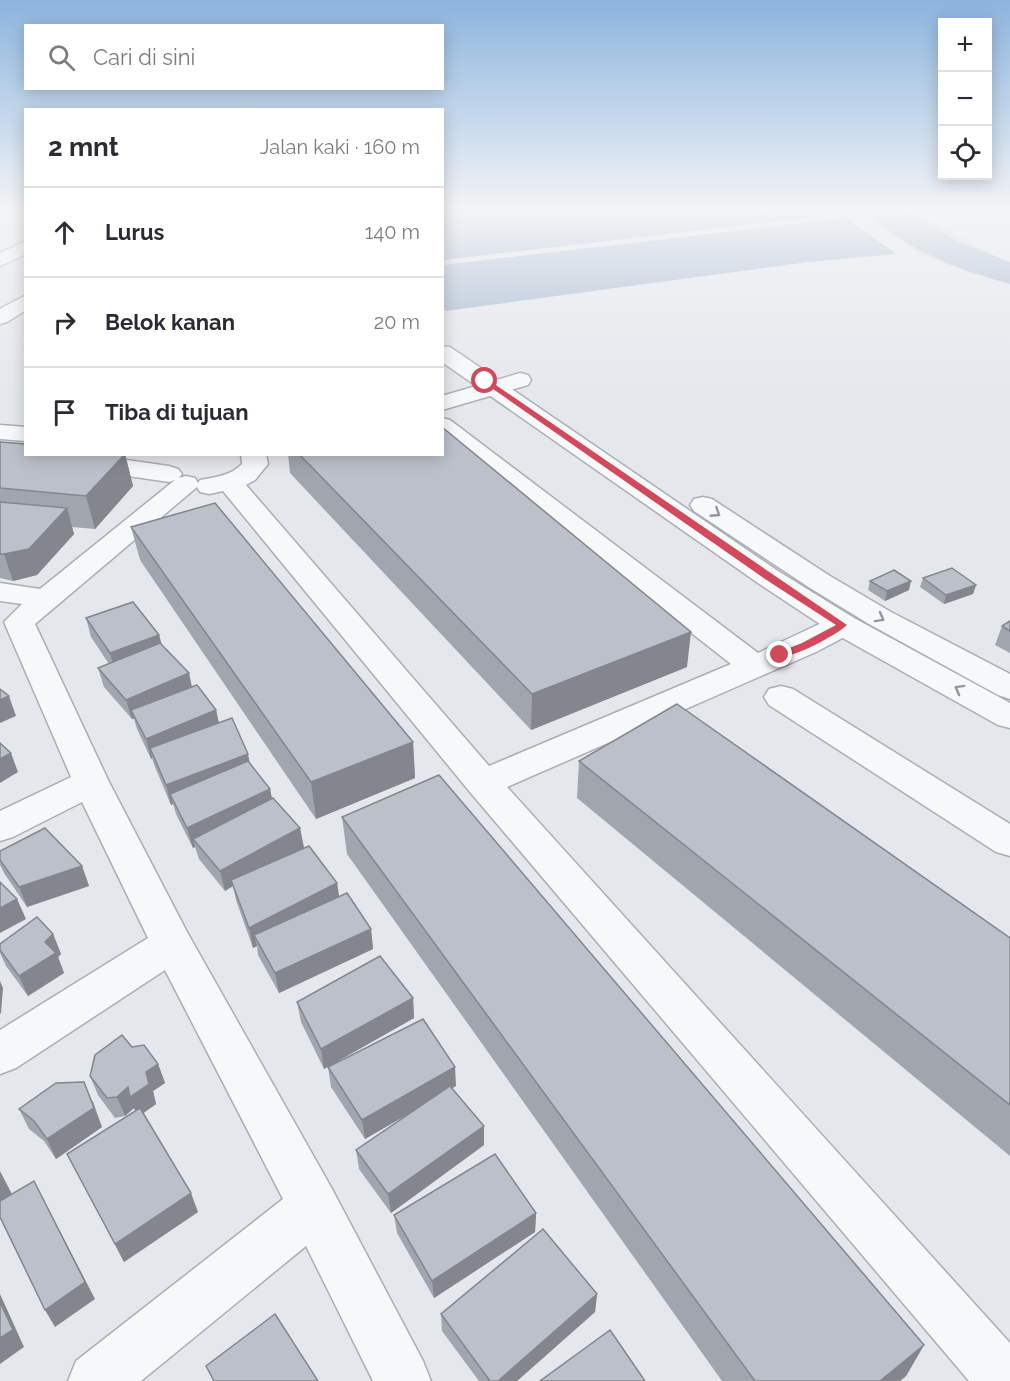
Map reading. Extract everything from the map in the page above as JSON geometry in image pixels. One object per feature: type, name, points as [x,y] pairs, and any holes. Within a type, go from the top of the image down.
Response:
[{"type":"street","points":[[0,318],[24,302]]},
{"type":"street","points":[[444,329],[484,385],[672,484],[820,582],[880,618],[1010,687]]},
{"type":"street","points":[[444,354],[484,385],[843,625],[1010,717]]},
{"type":"street","points":[[444,402],[484,385]]},
{"type":"street","points":[[444,426],[780,656]]},
{"type":"street","points":[[0,432],[24,434]]},
{"type":"street","points":[[0,452],[24,454]]},
{"type":"street","points":[[47,456],[178,471],[207,486],[250,462],[483,783],[1006,1381]]},
{"type":"street","points":[[178,471],[16,610],[91,782],[172,945],[314,1207],[403,1381]]},
{"type":"street","points":[[483,783],[780,656],[843,625]]},
{"type":"street","points":[[781,696],[1010,842]]},
{"type":"street","points":[[0,826],[91,782]]},
{"type":"street","points":[[0,1054],[172,945]]},
{"type":"street","points":[[96,1381],[314,1207]]},
{"type":"green space","points":[[976,274],[1010,274],[1010,280]]},
{"type":"water","points":[[444,274],[716,274],[446,311],[444,309]]},
{"type":"building","points":[[444,429],[691,632],[532,694],[301,456],[444,456]]},
{"type":"building","points":[[0,442],[24,444],[24,456],[123,456],[86,496],[0,488]]},
{"type":"building","points":[[0,502],[67,508],[29,549],[0,554]]},
{"type":"building","points":[[215,503],[413,742],[311,782],[131,527]]},
{"type":"building","points":[[952,568],[976,585],[946,595],[923,578]]},
{"type":"building","points":[[894,570],[911,581],[887,591],[870,581]]},
{"type":"building","points":[[133,602],[159,635],[110,653],[86,618]]},
{"type":"building","points":[[1010,621],[1010,631],[1002,626]]},
{"type":"building","points":[[160,643],[189,673],[126,700],[98,668]]},
{"type":"building","points":[[197,685],[216,710],[146,739],[131,710]]},
{"type":"building","points":[[0,689],[9,696],[0,700]]},
{"type":"building","points":[[677,704],[1010,938],[1010,1105],[579,761]]},
{"type":"building","points":[[232,718],[248,754],[166,785],[150,748]]},
{"type":"building","points":[[0,743],[11,753],[0,759]]},
{"type":"building","points":[[248,761],[270,789],[187,828],[170,794]]},
{"type":"building","points":[[439,775],[924,1345],[880,1381],[755,1381],[342,817]]},
{"type":"building","points":[[273,798],[300,828],[220,871],[193,839]]},
{"type":"building","points":[[45,828],[82,866],[19,887],[0,860],[0,851]]},
{"type":"building","points":[[309,846],[337,883],[249,928],[231,880]]},
{"type":"building","points":[[0,882],[17,899],[0,908]]},
{"type":"building","points":[[347,893],[371,929],[275,973],[254,935]]},
{"type":"building","points":[[37,917],[53,934],[45,942],[56,953],[19,976],[0,950],[0,944]]},
{"type":"building","points":[[380,956],[413,998],[321,1049],[297,1002]]},
{"type":"building","points":[[423,1019],[455,1067],[362,1120],[328,1067]]},
{"type":"building","points":[[122,1035],[132,1047],[144,1045],[158,1064],[146,1072],[149,1084],[130,1097],[128,1087],[117,1097],[107,1098],[90,1076],[95,1055]]},
{"type":"building","points":[[84,1082],[94,1108],[47,1139],[34,1121],[19,1109],[56,1083]]},
{"type":"building","points":[[450,1086],[484,1126],[388,1194],[356,1150]]},
{"type":"building","points":[[140,1108],[191,1193],[115,1244],[67,1154]]},
{"type":"building","points":[[495,1154],[536,1213],[432,1281],[394,1215]]},
{"type":"building","points":[[34,1181],[85,1282],[45,1310],[0,1217],[0,1201]]},
{"type":"building","points":[[543,1229],[597,1294],[498,1381],[490,1381],[441,1314]]},
{"type":"building","points":[[0,1302],[13,1330],[0,1338]]},
{"type":"building","points":[[275,1314],[318,1381],[214,1381],[206,1366]]},
{"type":"building","points":[[610,1330],[645,1381],[540,1381]]},
{"type":"route","points":[[485,381],[768,577],[843,625],[780,655]]}]
